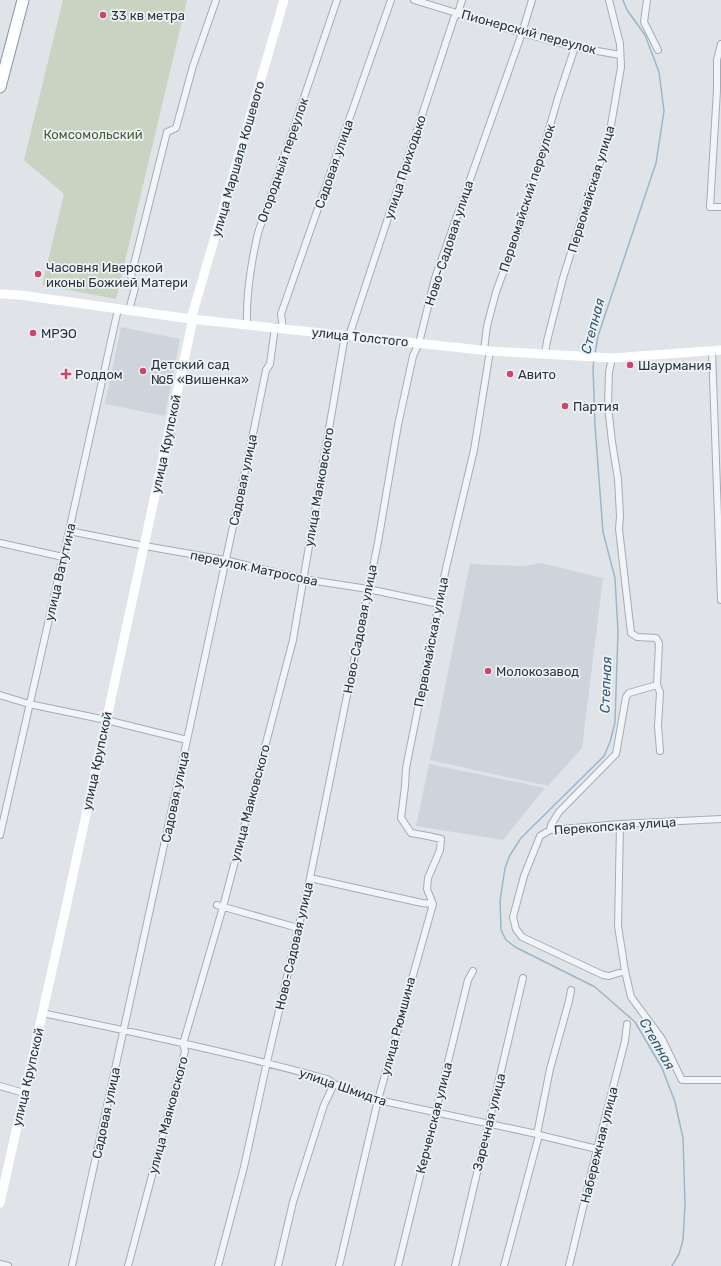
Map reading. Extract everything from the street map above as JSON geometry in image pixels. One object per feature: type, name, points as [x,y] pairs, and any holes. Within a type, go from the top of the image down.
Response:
[{"type":"highway","points":[[0,86],[23,0]]},
{"type":"main road","name":"улица Маршала Кошевого","points":[[192,319],[284,0]]},
{"type":"main road","name":"улица Толстого","points":[[0,294],[20,295],[192,319],[487,350],[610,357],[716,350]]},
{"type":"main road","name":"улица Крупской","points":[[0,1203],[144,546],[192,319]]},
{"type":"street","points":[[129,310],[135,288],[131,276],[167,132],[176,128],[193,66],[216,0]]},
{"type":"street","name":"Огородный переулок","points":[[247,325],[247,302],[252,256],[258,233],[337,0]]},
{"type":"street","name":"Садовая улица","points":[[72,1266],[266,370],[270,364],[281,314],[391,0]]},
{"type":"street","name":"Пионерский переулок","points":[[414,0],[575,47],[620,55]]},
{"type":"street","name":"улица Приходько","points":[[349,336],[454,18],[458,12],[462,0]]},
{"type":"street","name":"Ново-Садовая улица","points":[[218,1266],[244,1167],[266,1062],[310,878],[378,542],[398,426],[414,356],[419,343],[435,278],[532,0]]},
{"type":"street","name":"Первомайская улица","points":[[545,354],[563,278],[593,182],[609,137],[621,67],[620,44],[609,0]]},
{"type":"street","points":[[647,0],[644,22],[658,50]]},
{"type":"street","points":[[721,44],[717,60],[719,90],[710,207],[721,207]]},
{"type":"street","name":"Первомайский переулок","points":[[487,350],[487,326],[496,292],[522,221],[558,98],[575,47]]},
{"type":"street","name":"улица Ватутина","points":[[0,835],[118,309]]},
{"type":"street","name":"улица Маяковского","points":[[128,1266],[185,1051],[183,1044],[223,907],[293,640],[344,341],[349,336]]},
{"type":"street","name":"Первомайская улица","points":[[433,904],[427,889],[428,878],[440,850],[441,839],[411,833],[400,818],[406,768],[446,568],[474,450],[487,350]]},
{"type":"street","points":[[716,350],[713,391],[721,600]]},
{"type":"street","points":[[610,357],[608,406],[618,479],[620,516],[619,529],[627,608],[631,633],[636,637],[656,638],[659,643],[657,685],[660,692],[658,726],[660,751]]},
{"type":"street","points":[[713,391],[721,391]]},
{"type":"street","name":"переулок Матросова","points":[[69,532],[225,560],[303,579],[368,589],[439,604]]},
{"type":"street","points":[[0,551],[1,544],[63,557]]},
{"type":"street","points":[[550,830],[551,825],[559,812],[616,754],[626,697],[629,693],[657,685]]},
{"type":"street","points":[[0,695],[29,704],[106,720],[187,740]]},
{"type":"street","name":"Перекопская улица","points":[[625,971],[609,976],[603,975],[522,937],[516,929],[513,917],[531,857],[540,836],[550,830],[620,824],[721,819]]},
{"type":"street","points":[[620,824],[618,926],[625,971],[631,997],[662,1039],[682,1080],[721,1080]]},
{"type":"street","points":[[310,878],[433,904]]},
{"type":"street","name":"улица Рюмшина","points":[[339,1266],[378,1100],[433,904]]},
{"type":"street","points":[[216,905],[298,928]]},
{"type":"street","name":"Керченская улица","points":[[398,1266],[468,980],[473,971]]},
{"type":"street","name":"Заречная улица","points":[[455,1266],[523,978]]},
{"type":"street","points":[[504,1266],[538,1134],[550,1069],[571,990]]},
{"type":"street","name":"улица Шмидта","points":[[42,1013],[266,1062],[326,1079],[334,1084],[378,1100],[538,1134],[597,1149]]},
{"type":"street","name":"Набережная улица","points":[[569,1266],[625,1041],[627,1024]]},
{"type":"street","points":[[278,1266],[293,1202],[324,1105],[334,1084]]},
{"type":"street","points":[[0,1086],[24,1093]]},
{"type":"street","points":[[0,1264],[8,1266]]},
{"type":"shaded area","name":"Детский сад №5 «Вишенка»","points":[[121,327],[180,339],[165,416],[105,404]]},
{"type":"shaded area","name":"Молокозавод","points":[[541,563],[603,578],[582,748],[548,786],[430,760],[470,564],[523,566]]},
{"type":"shaded area","points":[[429,764],[545,788],[503,840],[416,826]]},
{"type":"green space","name":"Комсомольский","points":[[63,0],[187,0],[116,299],[42,285],[64,194],[24,160]]},
{"type":"waterway","name":"Степная","points":[[595,354],[598,336],[656,163],[664,111],[659,72],[645,35],[627,10],[623,0]]},
{"type":"waterway","name":"Степная","points":[[594,360],[595,426],[603,532],[615,578],[618,632],[615,722],[610,742],[604,756],[521,838],[510,855],[505,868],[500,901],[501,930],[506,940],[515,947],[595,987],[635,1022],[662,1068],[675,1102],[683,1138],[685,1205],[683,1240],[679,1254],[672,1266]]},
{"type":"place","name":"33 кв метра","points":[[103,15]]},
{"type":"place","name":"Часовня Иверской иконы Божией Матери","points":[[38,274]]},
{"type":"place","name":"МРЭО","points":[[33,333]]},
{"type":"place","name":"Шаурмания","points":[[630,365]]},
{"type":"place","name":"Детский сад №5 «Вишенка»","points":[[143,371]]},
{"type":"place","name":"Роддом","points":[[66,374]]},
{"type":"place","name":"Авито","points":[[510,374]]},
{"type":"place","name":"Партия","points":[[565,406]]},
{"type":"place","name":"Молокозавод","points":[[488,671]]}]
